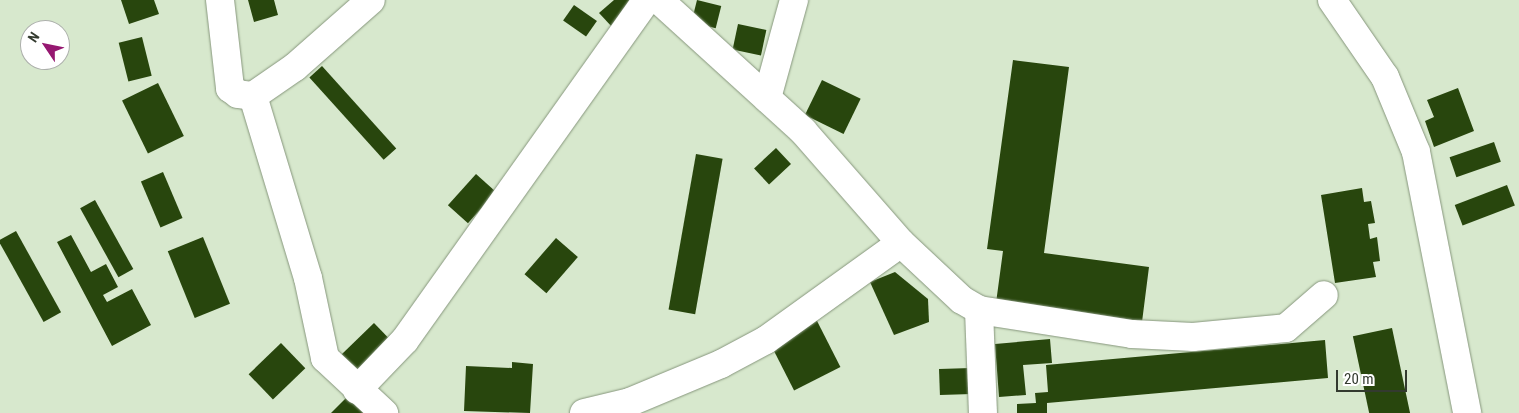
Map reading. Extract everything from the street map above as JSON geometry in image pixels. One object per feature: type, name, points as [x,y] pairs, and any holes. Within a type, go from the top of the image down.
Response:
[{"type":"street","points":[[220,0],[230,88],[238,94],[254,96],[295,67],[371,0]]},
{"type":"street","points":[[356,390],[405,340],[647,0]]},
{"type":"street","points":[[659,0],[803,131],[900,243],[962,300],[979,310],[1033,322],[1193,337],[1286,328],[1324,295]]},
{"type":"street","points":[[767,98],[794,0]]},
{"type":"street","points":[[1332,0],[1385,77],[1416,152],[1467,413]]},
{"type":"street","points":[[254,96],[308,278],[325,358],[356,390],[384,413]]},
{"type":"street","points":[[584,413],[676,385],[766,340],[900,243]]},
{"type":"street","points":[[979,310],[982,413]]},
{"type":"building","points":[[121,0],[154,0],[159,14],[129,24]]},
{"type":"building","points":[[248,0],[274,0],[278,15],[254,22]]},
{"type":"building","points":[[614,0],[632,0],[613,28],[599,13]]},
{"type":"building","points":[[697,0],[721,6],[716,28],[691,22]]},
{"type":"building","points":[[574,5],[597,21],[586,37],[563,21]]},
{"type":"building","points":[[738,24],[766,30],[761,55],[733,49]]},
{"type":"building","points":[[142,37],[152,76],[128,82],[119,43]]},
{"type":"building","points":[[1013,60],[1069,67],[1044,253],[1149,267],[1142,322],[996,303],[1003,251],[987,249]]},
{"type":"building","points":[[322,66],[396,148],[384,160],[309,77]]},
{"type":"building","points":[[822,80],[861,99],[844,134],[805,115]]},
{"type":"building","points":[[158,83],[184,136],[148,154],[122,101]]},
{"type":"building","points":[[1458,88],[1474,131],[1434,147],[1425,121],[1434,117],[1427,100]]},
{"type":"building","points":[[1494,142],[1501,162],[1456,177],[1450,157]]},
{"type":"building","points":[[776,148],[791,164],[769,185],[754,168]]},
{"type":"building","points":[[696,154],[723,159],[695,314],[669,310]]},
{"type":"building","points":[[163,172],[183,218],[160,227],[141,181]]},
{"type":"building","points":[[476,174],[496,192],[468,223],[448,205]]},
{"type":"building","points":[[1507,185],[1515,206],[1463,226],[1455,205]]},
{"type":"building","points":[[1362,188],[1364,202],[1371,201],[1375,223],[1368,224],[1370,239],[1377,237],[1380,261],[1373,262],[1376,277],[1335,283],[1321,195]]},
{"type":"building","points":[[95,200],[133,269],[118,277],[80,208]]},
{"type":"building","points":[[16,231],[61,312],[44,322],[0,243],[0,240]]},
{"type":"building","points":[[71,235],[91,272],[106,264],[118,287],[103,295],[107,302],[132,289],[151,325],[112,346],[57,242]]},
{"type":"building","points":[[203,237],[230,304],[195,318],[168,251]]},
{"type":"building","points":[[556,238],[578,257],[546,293],[525,274]]},
{"type":"building","points":[[895,272],[928,299],[929,322],[894,335],[870,282]]},
{"type":"building","points":[[815,317],[840,367],[794,391],[769,341]]},
{"type":"building","points":[[374,323],[396,346],[362,379],[340,356]]},
{"type":"building","points":[[1392,328],[1410,413],[1369,413],[1353,336]]},
{"type":"building","points":[[1050,339],[1052,363],[1023,365],[1026,395],[999,397],[995,344]]},
{"type":"building","points":[[1325,340],[1328,378],[1047,403],[1047,413],[1017,413],[1017,404],[1036,403],[1035,393],[1048,392],[1046,365]]},
{"type":"building","points":[[281,343],[305,368],[273,399],[249,374]]},
{"type":"building","points":[[512,362],[533,364],[530,413],[464,411],[466,366],[512,368]]},
{"type":"building","points":[[971,368],[972,394],[940,395],[939,369]]},
{"type":"building","points":[[353,391],[376,413],[331,413]]}]
